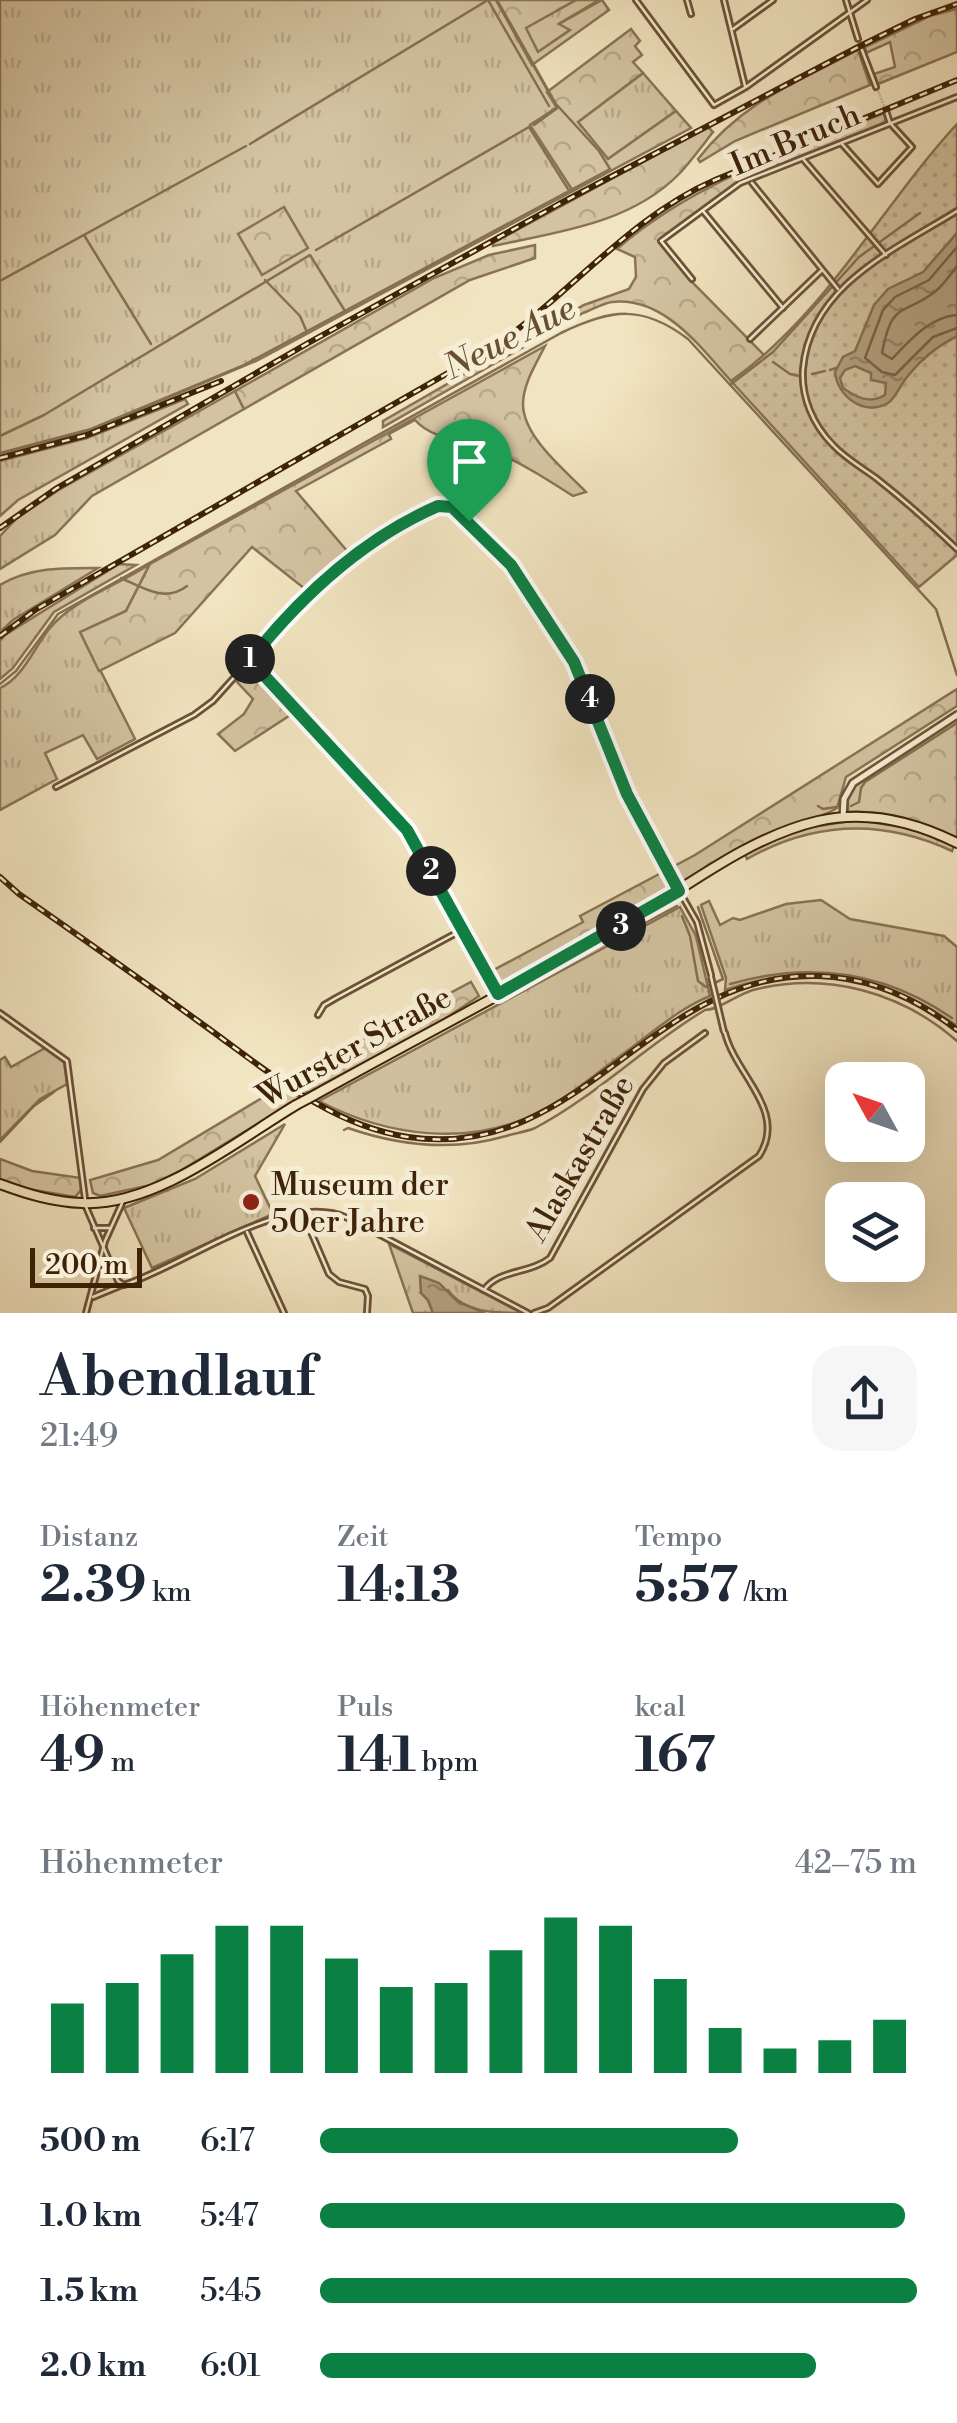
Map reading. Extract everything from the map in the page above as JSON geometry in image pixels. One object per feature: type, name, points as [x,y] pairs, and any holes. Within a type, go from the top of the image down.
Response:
[{"type":"main road","name":"Wurster Straße","points":[[0,1184],[36,1197],[85,1204],[124,1198],[191,1169],[296,1105],[774,835],[843,818],[892,820],[957,843]]},
{"type":"street","points":[[636,0],[714,105],[746,87],[867,0]]},
{"type":"street","points":[[687,0],[691,14]]},
{"type":"street","points":[[724,0],[746,87]]},
{"type":"street","points":[[732,30],[774,0]]},
{"type":"street","points":[[846,0],[858,39]]},
{"type":"street","points":[[862,50],[876,86]]},
{"type":"street","name":"Im Bruch","points":[[692,278],[660,241],[729,190],[957,97]]},
{"type":"street","points":[[841,143],[878,184],[912,147],[890,123],[886,111]]},
{"type":"street","points":[[802,158],[886,255]]},
{"type":"street","points":[[751,181],[836,287]]},
{"type":"street","points":[[702,210],[783,308]]},
{"type":"street","points":[[957,211],[836,287],[817,317],[806,348],[803,389],[814,421],[832,445],[920,514],[957,549]]},
{"type":"street","points":[[750,339],[821,270]]},
{"type":"street","points":[[56,787],[194,715],[213,701],[298,602],[334,570],[432,509],[452,507],[511,565],[568,652],[627,794],[696,922],[724,1032],[737,1066],[770,1122],[769,1136],[759,1156],[548,1308],[534,1313]]},
{"type":"street","points":[[250,660],[397,816],[420,850],[498,994]]},
{"type":"street","points":[[843,818],[844,799],[853,783],[957,715]]},
{"type":"street","points":[[318,1015],[336,998],[463,930]]},
{"type":"street","points":[[0,1013],[67,1061],[85,1204],[118,1281],[124,1285]]},
{"type":"street","name":"Alaskastraße","points":[[483,1290],[495,1278],[537,1266],[550,1258],[642,1089],[664,1063],[705,1032]]},
{"type":"street","points":[[86,1313],[103,1249],[124,1198]]},
{"type":"street","points":[[302,1210],[329,1274],[339,1282],[365,1289],[366,1313]]},
{"type":"street","points":[[90,1298],[302,1210],[334,1212],[348,1218],[528,1313]]},
{"type":"street","points":[[94,1228],[111,1228]]},
{"type":"street","points":[[246,1230],[284,1313]]},
{"type":"green space","points":[[0,0],[496,0],[557,107],[531,125],[573,191],[256,361],[91,430],[0,454]]},
{"type":"green space","points":[[496,0],[576,0],[526,28],[538,52],[570,30],[559,24],[602,0],[609,10],[532,65]]},
{"type":"green space","points":[[576,0],[599,0],[560,23],[570,30],[538,52],[525,28]]},
{"type":"green space","points":[[957,9],[957,52],[878,84],[874,74],[895,67],[890,42],[866,53],[865,47],[930,16]]},
{"type":"green space","points":[[631,29],[640,41],[635,46],[642,55],[633,62],[643,73],[578,122],[608,159],[676,111],[691,128],[573,191],[530,125],[557,108],[547,92]]},
{"type":"green space","points":[[858,50],[870,85],[735,141],[700,162],[698,159],[715,139],[751,108]]},
{"type":"green space","points":[[643,73],[676,111],[608,159],[578,122]]},
{"type":"green space","points":[[884,113],[886,122],[740,182],[660,241],[692,282],[766,357],[731,381],[694,340],[665,316],[631,302],[612,302],[583,313],[383,427],[383,421],[584,305],[629,289],[636,277],[635,257],[617,249],[678,205],[744,170]]},
{"type":"green space","points":[[957,124],[957,555],[919,587],[731,381],[796,324]]},
{"type":"green space","points":[[708,127],[713,132],[679,174],[638,204],[592,223],[493,246],[493,243]]},
{"type":"green space","points":[[284,207],[308,248],[262,275],[238,234]]},
{"type":"green space","points":[[535,245],[535,258],[470,280],[244,409],[235,391],[434,278],[489,255]]},
{"type":"green space","points":[[545,346],[525,389],[525,416],[537,441],[586,492],[573,496],[506,457],[432,432],[415,420],[389,434],[391,439],[296,491],[348,552],[305,589],[252,547],[175,633],[99,671],[80,632],[126,611],[150,564]]},
{"type":"green space","points":[[235,391],[244,409],[92,496],[55,535],[0,569],[0,536],[17,518],[57,491]]},
{"type":"green space","points":[[185,399],[188,404],[18,500],[0,516],[0,461],[87,438]]},
{"type":"green space","points":[[119,564],[136,565],[54,612],[13,668],[0,679],[0,641],[5,635]]},
{"type":"green space","points":[[150,564],[126,611],[81,632],[135,739],[97,759],[83,735],[45,753],[57,779],[0,810],[0,688],[22,669],[60,618]]},
{"type":"green space","points":[[98,568],[0,632],[0,585],[35,572]]},
{"type":"green space","points":[[250,674],[263,677],[295,712],[235,751],[218,734],[244,714],[253,699],[237,682]]},
{"type":"green space","points":[[957,689],[957,706],[846,777],[837,808],[759,839],[505,983],[499,983],[490,972],[583,922],[580,916],[695,855]]},
{"type":"green space","points":[[957,717],[957,838],[904,818],[848,812],[848,799],[856,783]]},
{"type":"green space","points":[[857,820],[914,829],[954,846],[952,851],[900,833],[849,829],[798,837],[747,859],[745,854],[799,829]]},
{"type":"green space","points":[[821,900],[850,919],[944,936],[957,947],[957,1026],[901,994],[846,977],[787,976],[725,990],[726,978],[701,905],[709,901],[720,925],[786,904]]},
{"type":"green space","points":[[680,907],[696,936],[710,996],[677,1014],[551,1106],[512,1123],[456,1134],[372,1123],[319,1101]]},
{"type":"green space","points":[[471,982],[479,996],[443,1020],[307,1093],[290,1078]]},
{"type":"green space","points":[[45,1048],[64,1062],[67,1084],[40,1099],[0,1140],[0,1060],[5,1057],[11,1067]]},
{"type":"green space","points":[[282,1086],[300,1098],[180,1171],[151,1185],[100,1196],[93,1193],[90,1180],[158,1160]]},
{"type":"green space","points":[[285,1124],[255,1176],[273,1214],[152,1268],[124,1208],[195,1179]]},
{"type":"green space","points":[[0,1159],[32,1171],[81,1178],[81,1190],[75,1197],[0,1180]]},
{"type":"green space","points":[[389,1244],[522,1313],[471,1307],[448,1290],[421,1293],[433,1313],[413,1313]]},
{"type":"water","points":[[957,233],[957,336],[924,359],[888,403],[870,407],[853,402],[841,389],[835,372],[843,357],[855,351],[874,305],[888,289],[923,272]],"holes":[[[855,366],[871,373],[871,380],[886,383],[885,395],[864,399],[843,388],[840,378],[845,370]]]},
{"type":"water","points":[[420,1276],[439,1283],[458,1302],[485,1313],[433,1313],[421,1293]]},
{"type":"waterway","points":[[488,0],[549,106]]},
{"type":"waterway","points":[[250,144],[488,0]]},
{"type":"waterway","points":[[0,453],[91,429],[242,366],[610,169],[599,151],[556,104],[497,0]]},
{"type":"waterway","points":[[534,125],[556,109]]},
{"type":"waterway","points":[[316,250],[529,127],[568,189]]},
{"type":"waterway","points":[[0,281],[246,146]]},
{"type":"waterway","points":[[730,385],[773,352],[859,257],[920,213]]},
{"type":"waterway","points":[[84,235],[151,344]]},
{"type":"waterway","points":[[0,436],[44,415],[310,255],[345,311]]},
{"type":"waterway","points":[[265,280],[300,316],[306,330]]},
{"type":"waterway","name":"Neue Aue","points":[[0,684],[16,671],[58,614],[561,333],[595,319],[626,314],[656,320],[688,339],[936,609],[957,675]]},
{"type":"waterway","points":[[773,362],[800,376]]},
{"type":"waterway","points":[[830,370],[836,368]]},
{"type":"waterway","points":[[812,374],[825,371]]},
{"type":"waterway","points":[[121,578],[162,594],[187,586]]},
{"type":"waterway","points":[[851,806],[859,802],[865,782],[957,723]]},
{"type":"waterway","points":[[818,806],[836,807]]},
{"type":"waterway","points":[[529,984],[677,906]]},
{"type":"waterway","points":[[682,916],[698,981],[706,987],[723,979],[698,907]]},
{"type":"waterway","points":[[730,984],[789,973],[846,975],[900,990],[952,1018]]},
{"type":"waterway","points":[[344,1130],[407,1143],[446,1145],[486,1141],[532,1129],[579,1101],[705,1010],[753,990],[780,985],[835,985],[887,998],[957,1041]]},
{"type":"waterway","points":[[0,1142],[34,1106],[54,1092]]},
{"type":"tunnel","points":[[877,88],[886,111]]},
{"type":"railway","points":[[0,528],[57,488],[559,204],[860,46],[957,4]]},
{"type":"railway","points":[[0,636],[35,610],[495,346],[628,235],[684,196],[957,80]]},
{"type":"railway","points":[[0,458],[87,435],[221,381]]},
{"type":"railway","points":[[0,877],[297,1092],[350,1120],[408,1137],[468,1137],[521,1122],[569,1096],[707,1003],[759,983],[818,976],[856,981],[909,999],[957,1030]]},
{"type":"place","name":"Museum der 50er Jahre","points":[[251,1202]]},
{"type":"route","points":[[438,506],[452,507],[469,521],[511,565],[574,662],[627,794],[679,891],[498,994],[407,830],[250,660],[298,602],[370,545],[438,506]]}]
